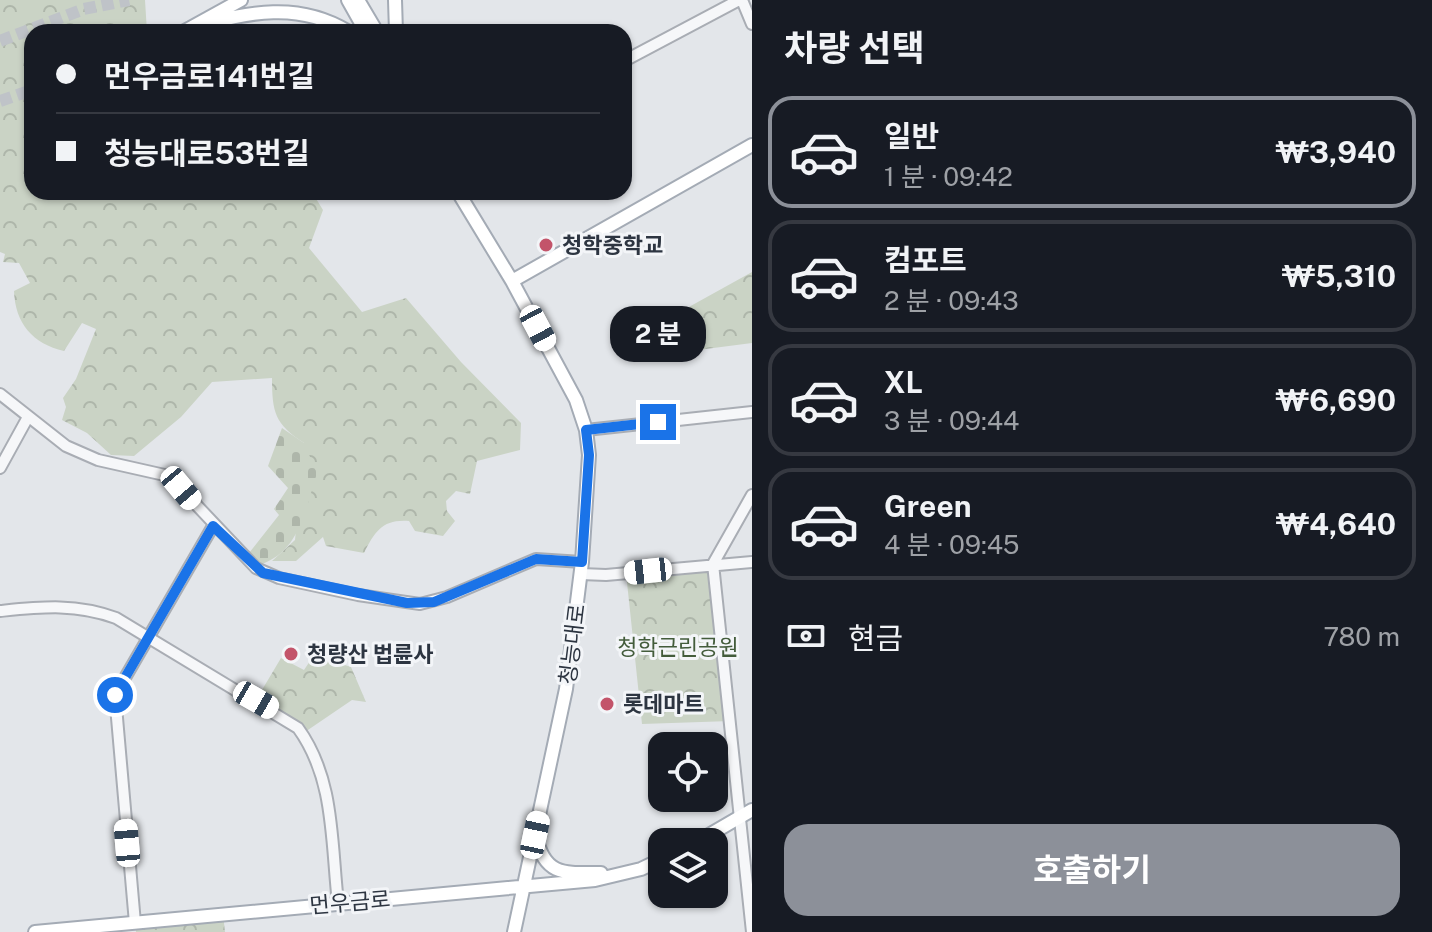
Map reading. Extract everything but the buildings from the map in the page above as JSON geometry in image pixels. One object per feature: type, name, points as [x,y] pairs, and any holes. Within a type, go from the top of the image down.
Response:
[{"type":"main road","points":[[197,24],[241,0]]},
{"type":"main road","points":[[348,0],[362,24]]},
{"type":"main road","points":[[358,0],[372,24]]},
{"type":"main road","points":[[395,0],[396,24]]},
{"type":"main road","points":[[208,24],[269,9],[299,11],[336,24]]},
{"type":"main road","points":[[512,281],[752,145]]},
{"type":"main road","name":"청능대로","points":[[463,200],[512,281],[576,400],[586,430],[589,455],[582,568],[566,689],[514,932]]},
{"type":"main road","points":[[722,828],[746,814]]},
{"type":"main road","points":[[535,835],[542,857],[557,870],[624,873]]},
{"type":"main road","name":"먼우금로","points":[[35,932],[595,880],[648,864]]},
{"type":"street","points":[[632,57],[741,0],[752,24]]},
{"type":"street","points":[[0,394],[66,446],[98,460],[169,476],[213,526],[263,573],[407,603],[434,602],[536,559],[606,575],[752,562]]},
{"type":"street","points":[[586,430],[752,412]]},
{"type":"street","points":[[0,468],[28,417]]},
{"type":"street","points":[[752,495],[713,564],[746,814],[752,932]]},
{"type":"street","points":[[135,923],[115,695],[213,526]]},
{"type":"street","points":[[0,611],[58,605],[90,608],[148,637],[298,728],[313,749],[324,775],[338,903]]},
{"type":"green space","points":[[0,0],[145,0],[146,24],[24,24],[24,200],[317,200],[323,210],[309,248],[362,312],[406,298],[461,362],[521,423],[520,450],[477,461],[470,494],[456,491],[446,501],[447,511],[455,521],[443,536],[415,531],[409,521],[393,522],[381,528],[364,553],[326,546],[323,537],[296,561],[272,561],[295,540],[304,443],[287,430],[277,416],[272,378],[212,382],[181,417],[134,456],[111,455],[87,433],[62,420],[66,407],[63,398],[76,379],[96,329],[82,323],[64,351],[35,337],[22,322],[15,302],[14,291],[30,283],[19,263],[3,262],[5,254],[0,252]]},
{"type":"green space","points":[[752,272],[752,343],[698,350],[678,313]]},
{"type":"green space","points":[[282,428],[304,443],[317,473],[304,515],[292,540],[273,559],[259,565],[249,553],[279,515],[274,509],[288,488],[268,466]]},
{"type":"green space","name":"청학근린공원","points":[[713,564],[731,721],[642,724],[626,573]]},
{"type":"green space","points":[[314,655],[351,667],[366,702],[352,700],[302,734],[256,700],[281,658],[304,670]]},
{"type":"green space","points":[[223,914],[225,932],[136,932],[135,923]]},
{"type":"tunnel","points":[[45,24],[84,9],[129,0]]},
{"type":"tunnel","points":[[0,41],[24,32]]},
{"type":"tunnel","points":[[0,101],[24,93]]},
{"type":"place","name":"청학중학교","points":[[546,245]]},
{"type":"place","name":"청량산 법륜사","points":[[291,654]]},
{"type":"place","name":"롯데마트","points":[[607,704]]},
{"type":"route","points":[[115,695],[213,526],[263,573],[358,595],[407,603],[434,602],[519,563],[548,558],[582,562],[589,455],[586,430],[658,422]]}]
